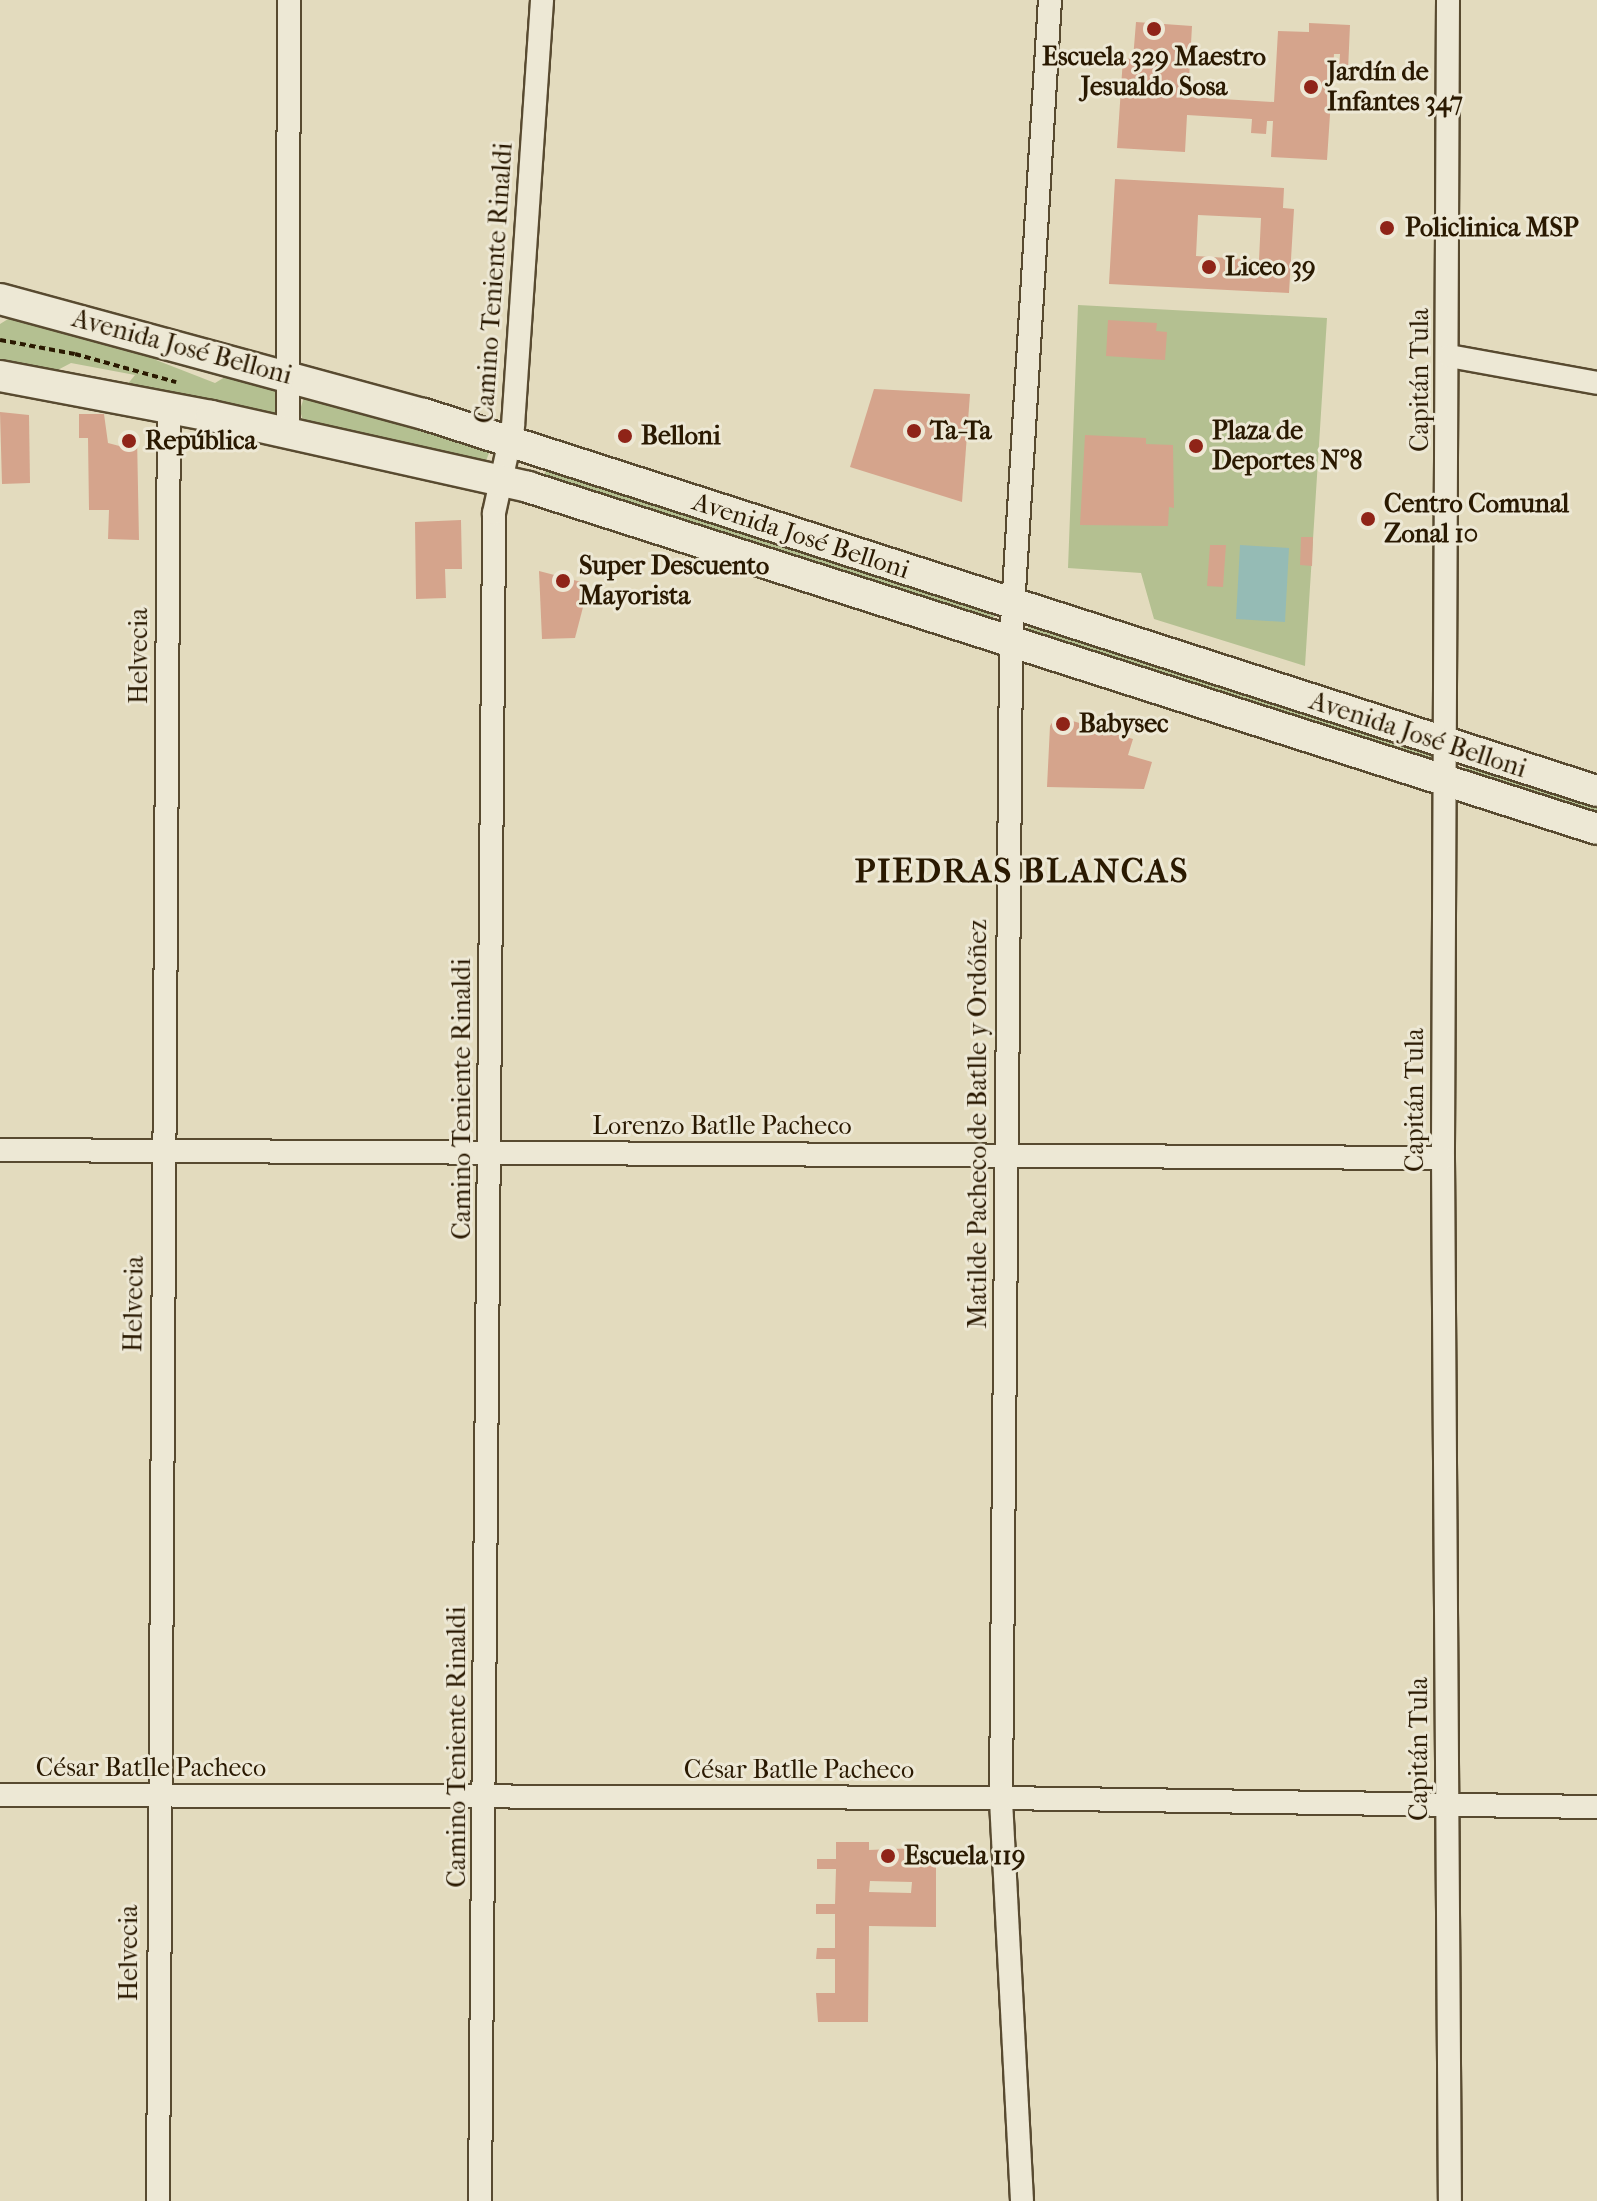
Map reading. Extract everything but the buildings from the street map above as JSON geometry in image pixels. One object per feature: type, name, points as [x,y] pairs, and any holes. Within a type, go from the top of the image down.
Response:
[{"type":"main road","name":"Avenida José Belloni","points":[[0,299],[290,376],[511,442],[1597,791]]},
{"type":"main road","name":"Avenida José Belloni","points":[[0,376],[288,432],[499,481],[1597,829]]},
{"type":"street","points":[[288,432],[289,0]]},
{"type":"street","name":"Camino Teniente Rinaldi","points":[[480,2201],[494,513],[499,481],[511,442],[542,0]]},
{"type":"street","name":"Matilde Pacheco de Batlle y Ordóñez","points":[[1022,2201],[1001,1798],[1011,641],[1050,0]]},
{"type":"street","name":"Capitán Tula","points":[[1448,0],[1449,356],[1443,1158],[1450,2201]]},
{"type":"street","points":[[1449,356],[1597,383]]},
{"type":"street","name":"Helvecia","points":[[158,2201],[157,1796],[169,408]]},
{"type":"street","name":"Lorenzo Batlle Pacheco","points":[[0,1150],[1443,1158]]},
{"type":"street","name":"César Batlle Pacheco","points":[[0,1795],[1001,1798],[1597,1807]]},
{"type":"green space","name":"Plaza de Deportes N°8","points":[[1078,305],[1327,318],[1305,666],[1154,619],[1141,573],[1068,568]]},
{"type":"green space","points":[[21,311],[169,349],[156,360],[215,383],[235,371],[284,392],[281,415],[274,420],[122,391],[135,375],[71,363],[50,374],[0,365],[0,324]]},
{"type":"green space","points":[[305,394],[491,448],[482,471],[304,425],[300,410]]},
{"type":"green space","points":[[547,468],[995,612],[995,616],[989,622],[543,477]]},
{"type":"green space","points":[[1029,623],[1438,749],[1438,766],[1027,632]]},
{"type":"green space","points":[[1467,762],[1597,796],[1597,821],[1464,771]]},
{"type":"water","points":[[1240,545],[1289,548],[1285,622],[1236,619]]},
{"type":"place","name":"Escuela 329 Maestro Jesualdo Sosa","points":[[1154,29]]},
{"type":"place","name":"Jardín de Infantes 347","points":[[1311,87]]},
{"type":"place","name":"Policlinica MSP","points":[[1387,228]]},
{"type":"place","name":"Liceo 39","points":[[1209,267]]},
{"type":"place","name":"Ta-Ta","points":[[914,431]]},
{"type":"place","name":"Belloni","points":[[625,436]]},
{"type":"place","name":"República","points":[[129,441]]},
{"type":"place","name":"Plaza de Deportes N°8","points":[[1196,446]]},
{"type":"place","name":"Centro Comunal Zonal 10","points":[[1368,519]]},
{"type":"place","name":"Super Descuento Mayorista","points":[[563,581]]},
{"type":"place","name":"Babysec","points":[[1063,724]]},
{"type":"place","name":"Escuela 119","points":[[888,1856]]},
{"type":"district","name":"PIEDRAS BLANCAS","points":[[1022,872]]}]
